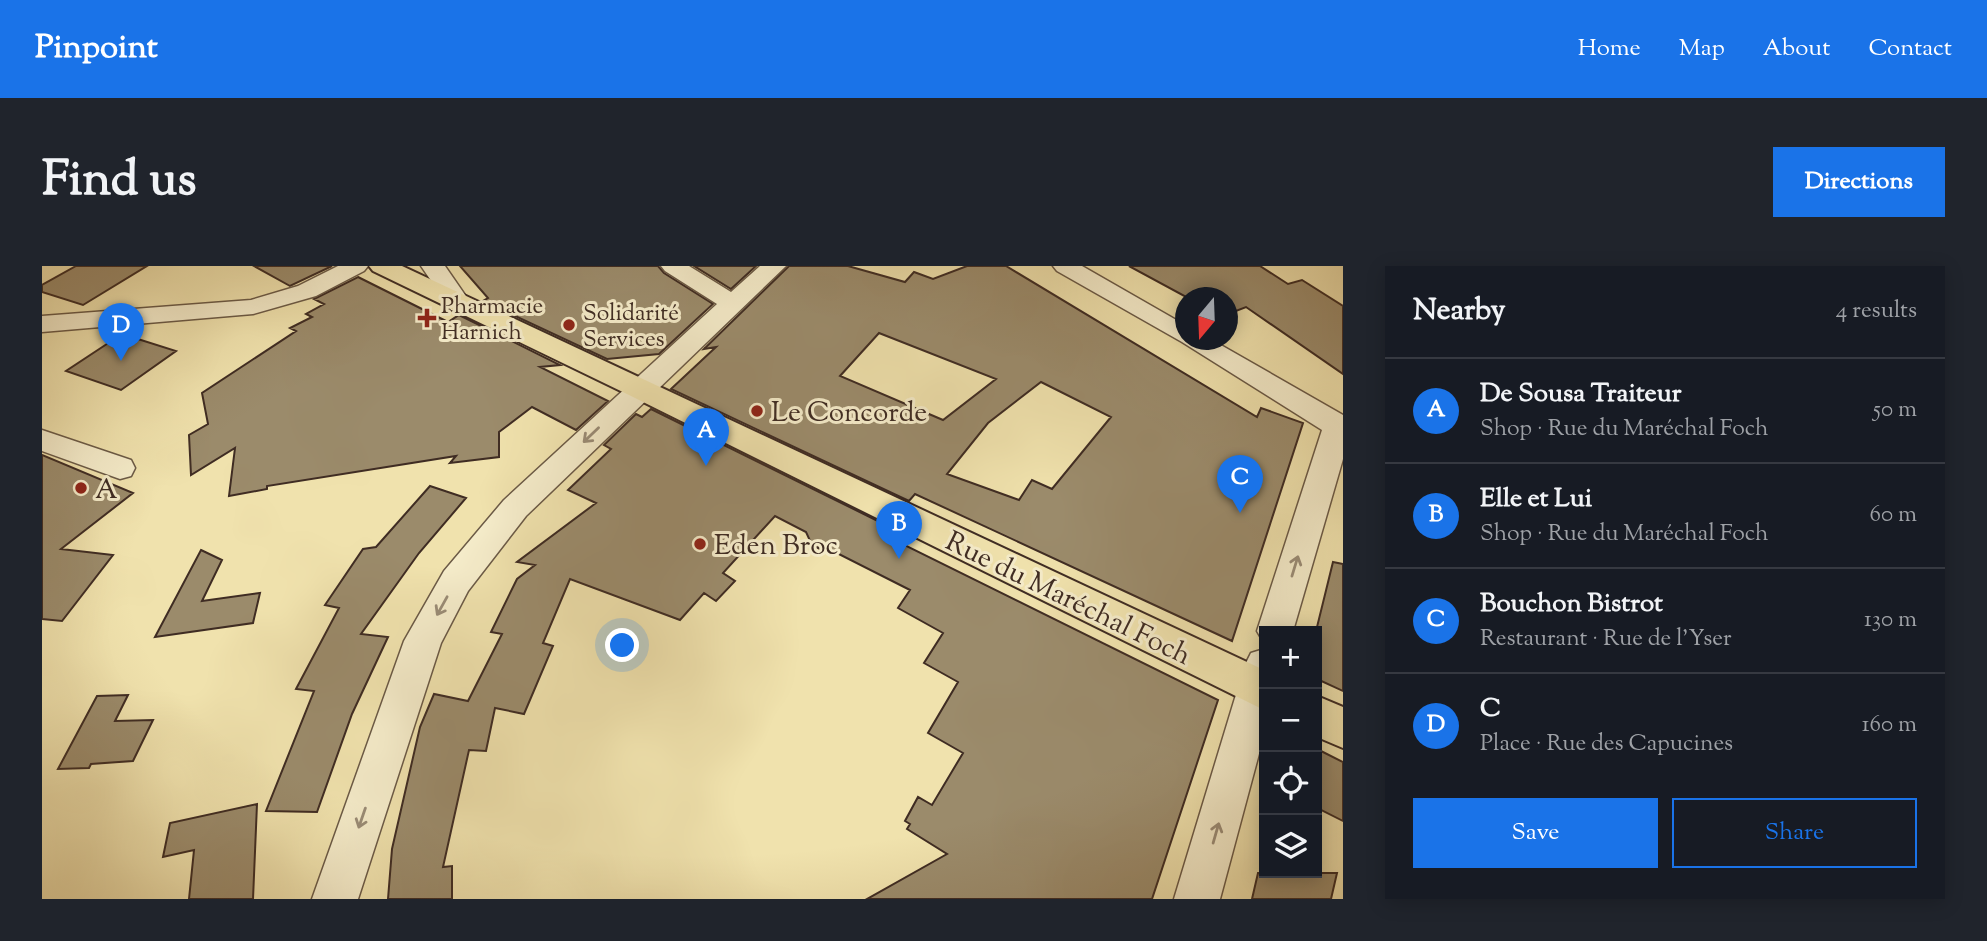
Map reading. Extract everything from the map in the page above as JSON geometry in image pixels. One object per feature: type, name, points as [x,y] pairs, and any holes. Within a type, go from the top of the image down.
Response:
[{"type":"main road","name":"Rue du Maréchal Foch","points":[[382,266],[1259,680]]},
{"type":"main road","points":[[1322,718],[1343,728]]},
{"type":"street","points":[[42,324],[253,307],[307,291],[356,266]]},
{"type":"street","points":[[433,266],[460,305]]},
{"type":"street","points":[[673,266],[733,303]]},
{"type":"street","points":[[335,899],[423,641],[456,581],[515,508],[640,388],[775,266]]},
{"type":"street","points":[[1065,266],[1175,329]]},
{"type":"street","points":[[1211,350],[1341,427],[1277,626]]},
{"type":"street","points":[[42,440],[120,468]]},
{"type":"street","points":[[1197,899],[1260,689]]},
{"type":"building","points":[[76,266],[147,266],[83,305],[42,292],[42,285]]},
{"type":"building","points":[[254,266],[332,266],[290,286]]},
{"type":"building","points":[[460,266],[658,266],[664,273],[713,304],[659,354],[607,359],[483,301],[488,298]]},
{"type":"building","points":[[694,266],[756,266],[731,289]]},
{"type":"building","points":[[789,266],[848,266],[905,282],[914,272],[933,279],[967,266],[1006,266],[1257,417],[1261,408],[1303,423],[1232,641],[915,494],[909,501],[671,389],[716,347],[704,349]],"holes":[[[879,333],[996,379],[943,420],[840,376]],[[1041,382],[1111,417],[1052,489],[1032,480],[1019,500],[947,474],[988,423]]]},
{"type":"building","points":[[1129,266],[1260,266],[1288,284],[1302,280],[1343,306],[1343,374],[1246,307],[1238,310],[1238,287],[1175,287],[1175,291]]},
{"type":"building","points":[[358,277],[448,322],[459,315],[560,365],[540,367],[608,401],[576,430],[532,407],[499,432],[499,457],[450,463],[456,456],[267,486],[267,489],[229,496],[235,448],[191,475],[189,435],[208,424],[202,393],[296,331],[290,328],[312,317],[306,314],[324,304],[314,299]]},
{"type":"building","points":[[122,334],[176,351],[121,390],[66,371]]},
{"type":"building","points":[[651,409],[890,527],[884,535],[1218,700],[1152,899],[867,899],[947,854],[907,829],[910,824],[905,821],[918,797],[932,805],[963,753],[928,733],[958,682],[924,663],[943,633],[898,608],[910,590],[831,550],[822,550],[812,545],[806,532],[775,516],[723,573],[735,581],[716,601],[704,593],[680,620],[570,579],[543,643],[553,646],[524,714],[495,708],[486,751],[469,750],[443,867],[452,866],[452,899],[388,899],[392,849],[420,727],[434,694],[468,701],[502,634],[491,632],[517,579],[535,565],[517,562],[596,503],[568,490],[611,449],[604,445],[636,414],[642,417]]},
{"type":"building","points":[[42,455],[133,493],[61,549],[113,555],[62,621],[42,619]]},
{"type":"building","points":[[430,486],[466,498],[419,553],[361,634],[388,637],[352,714],[317,812],[266,811],[314,691],[296,689],[339,608],[325,605],[363,549],[376,547]]},
{"type":"building","points":[[201,550],[222,560],[202,601],[260,593],[253,623],[155,637]]},
{"type":"building","points":[[1333,562],[1343,564],[1343,691],[1322,681],[1322,626],[1317,626]]},
{"type":"building","points":[[128,695],[115,721],[153,720],[133,761],[91,764],[89,768],[58,769],[97,696]]},
{"type":"building","points":[[1322,752],[1343,762],[1343,821],[1322,810]]},
{"type":"building","points":[[257,804],[253,899],[189,899],[194,850],[163,857],[170,823]]},
{"type":"building","points":[[1258,873],[1259,878],[1322,878],[1322,873],[1337,873],[1331,899],[1252,899]]},
{"type":"place","name":"Pharmacie Harnich","points":[[427,318]]},
{"type":"place","name":"Solidarité Services","points":[[569,325]]},
{"type":"place","name":"C","points":[[121,361]]},
{"type":"place","name":"Le Concorde","points":[[757,411]]},
{"type":"place","name":"De Sousa Traiteur","points":[[706,466]]},
{"type":"place","name":"A","points":[[81,488]]},
{"type":"place","name":"Bouchon Bistrot","points":[[1240,513]]},
{"type":"place","name":"Eden Broc","points":[[700,544]]},
{"type":"place","name":"Elle et Lui","points":[[899,559]]}]
